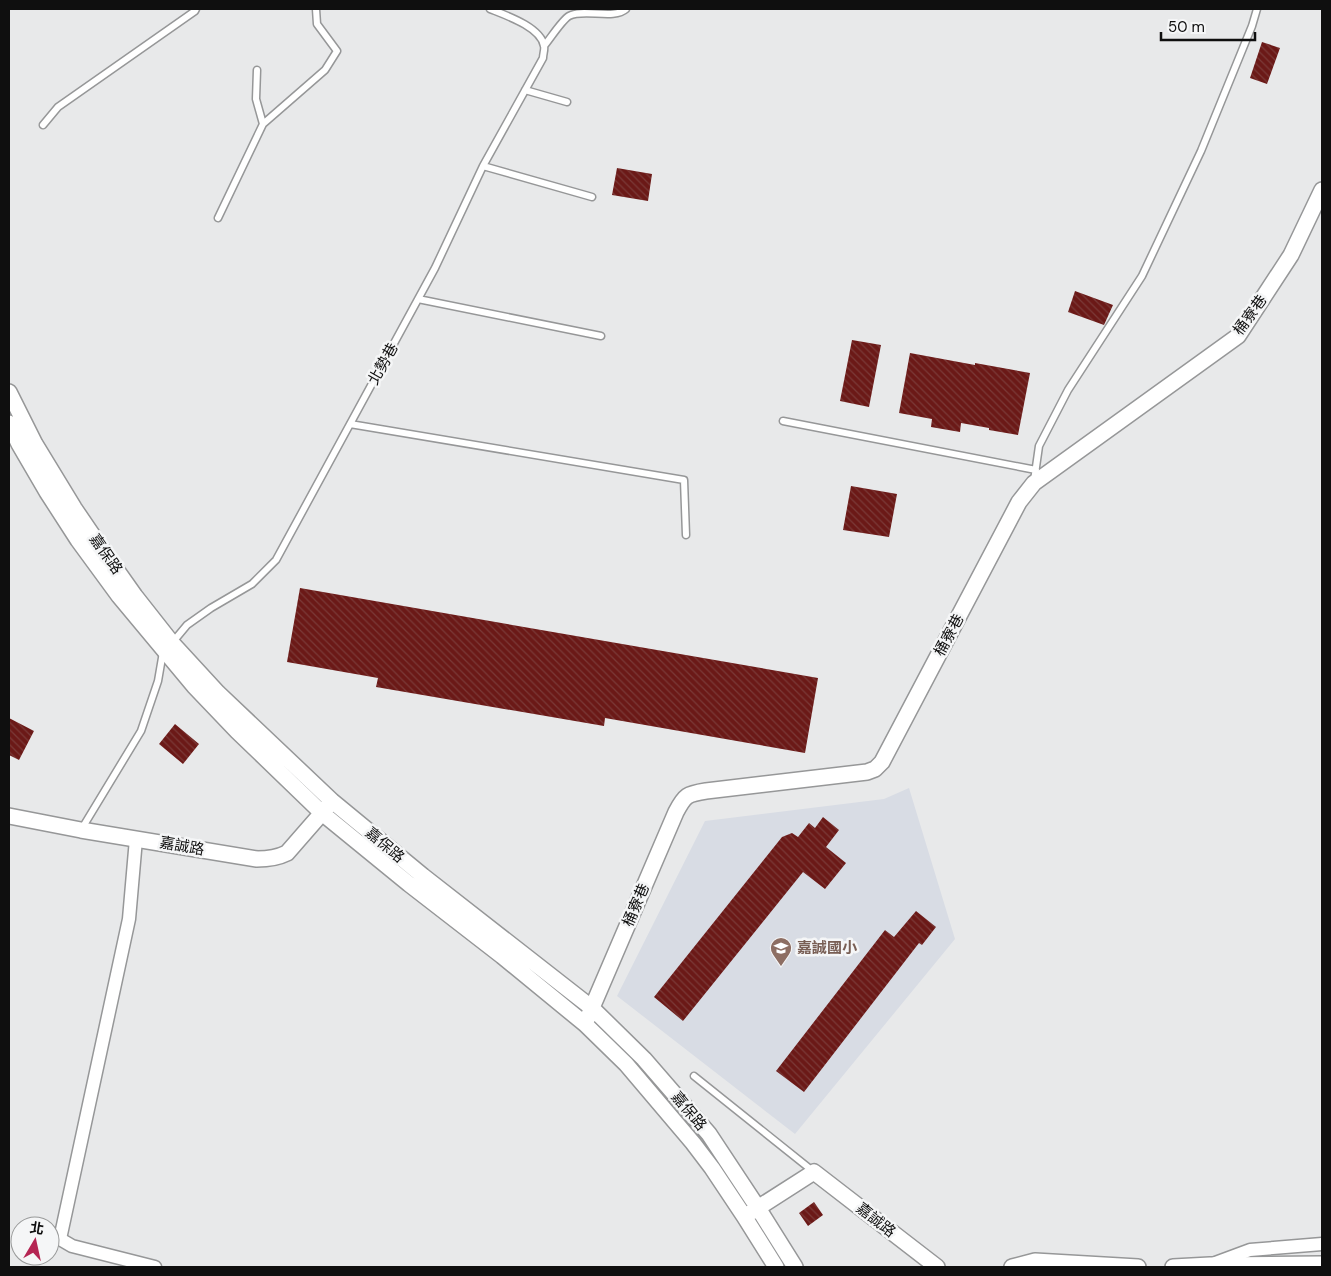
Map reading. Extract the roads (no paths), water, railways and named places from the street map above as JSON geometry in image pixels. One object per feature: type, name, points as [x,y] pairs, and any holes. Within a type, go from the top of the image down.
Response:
[{"type":"street","name":"桶寮巷","points":[[585,1024],[683,798],[700,792],[867,772],[875,769],[882,762],[1019,502],[1035,476],[1238,336],[1291,255],[1322,190]]},
{"type":"street","name":"嘉保路","points":[[9,392],[35,444],[74,508],[168,646],[216,710],[322,813],[585,1024],[626,1064],[712,1168],[776,1267]]},
{"type":"street","name":"嘉保路","points":[[9,423],[47,492],[78,540],[120,596],[168,646],[332,801],[423,876],[592,1008],[644,1058],[709,1134],[795,1267]]},
{"type":"street","name":"嘉誠路","points":[[9,816],[81,830],[257,859],[267,859],[279,857],[287,853],[332,801]]},
{"type":"street","points":[[136,839],[129,919],[60,1239],[72,1246],[155,1267]]},
{"type":"street","name":"嘉誠路","points":[[814,1172],[937,1267]]},
{"type":"street","points":[[744,1216],[814,1172]]},
{"type":"street","points":[[1210,1265],[1250,1250],[1322,1244]]},
{"type":"street","points":[[1012,1267],[1035,1261],[1138,1267]]},
{"type":"street","points":[[1174,1267],[1322,1264]]},
{"type":"lane","points":[[43,125],[58,106],[196,9]]},
{"type":"lane","points":[[218,218],[263,124],[325,70],[337,51],[317,24],[316,9]]},
{"type":"lane","points":[[490,9],[519,21],[538,34],[544,46]]},
{"type":"lane","name":"北勢巷","points":[[168,646],[187,625],[211,608],[252,584],[276,560],[435,268],[484,166],[542,58],[544,46],[575,11],[610,14],[626,9]]},
{"type":"lane","points":[[783,421],[1035,476],[1040,446],[1068,390],[1142,276],[1201,150],[1252,26],[1257,9]]},
{"type":"lane","points":[[257,70],[256,99],[263,124]]},
{"type":"lane","points":[[525,90],[567,102]]},
{"type":"lane","points":[[484,166],[592,197]]},
{"type":"lane","points":[[418,299],[601,336]]},
{"type":"lane","points":[[350,424],[684,480],[686,535]]},
{"type":"lane","points":[[81,830],[141,731],[168,646]]},
{"type":"lane","name":"嘉誠路","points":[[694,1076],[814,1172]]},
{"type":"place","name":"嘉誠國小","points":[[781,967]]}]
